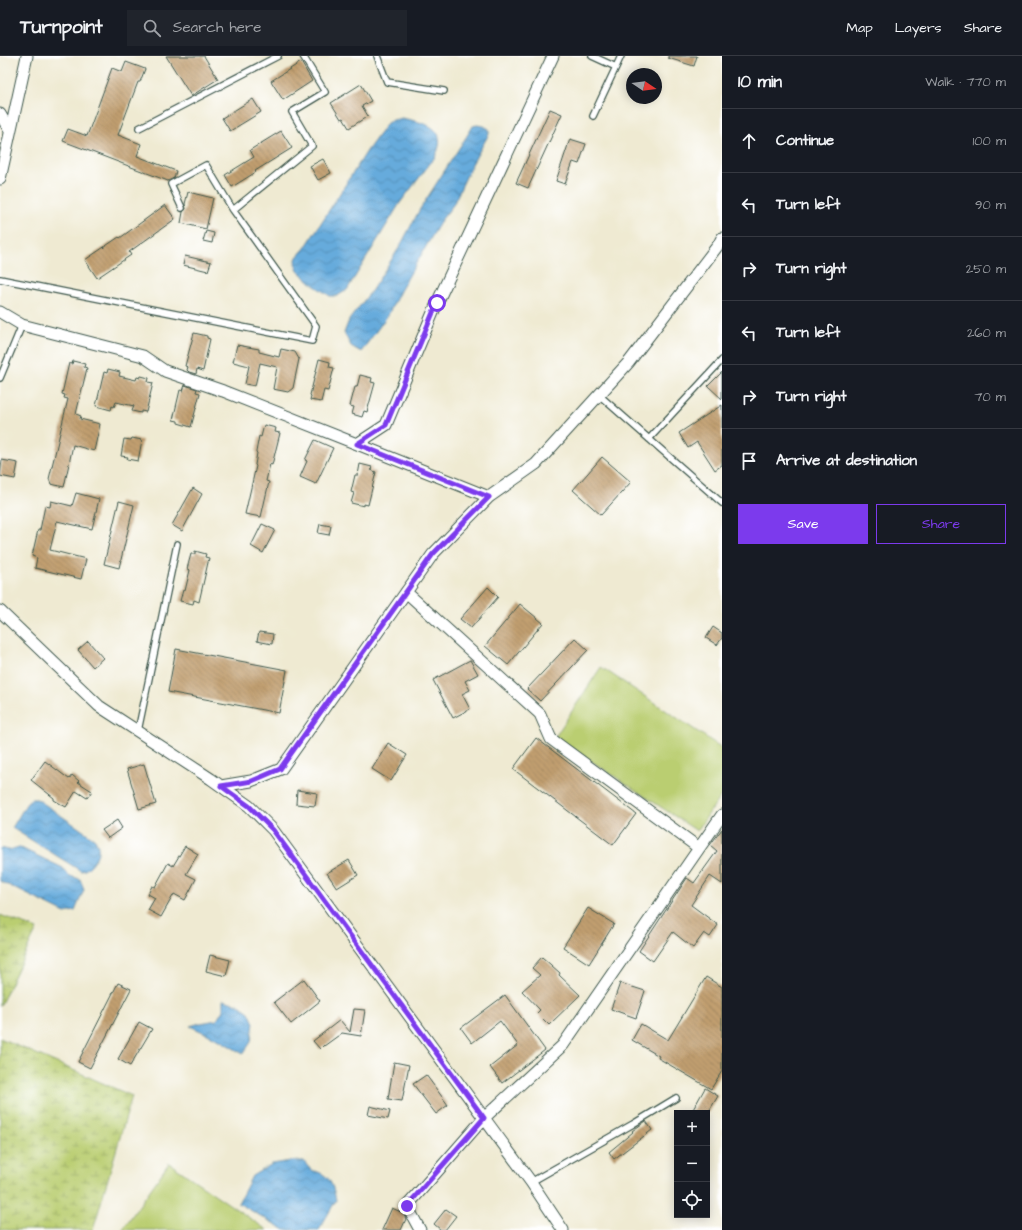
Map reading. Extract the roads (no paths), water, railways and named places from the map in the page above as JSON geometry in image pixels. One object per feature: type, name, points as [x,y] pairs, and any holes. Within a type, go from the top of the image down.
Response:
[{"type":"street","points":[[0,179],[27,56]]},
{"type":"street","points":[[357,444],[386,425],[437,303],[553,56]]},
{"type":"street","points":[[0,114],[10,131]]},
{"type":"street","points":[[221,786],[252,781],[280,769],[433,554],[489,497],[536,464],[629,362],[721,242]]},
{"type":"street","points":[[0,312],[22,325],[143,356],[165,371],[223,391],[489,497]]},
{"type":"street","points":[[406,592],[540,714],[551,739],[699,848]]},
{"type":"street","points":[[0,611],[99,706],[221,786],[249,806],[273,830],[531,1182],[563,1230]]},
{"type":"street","points":[[420,1230],[407,1206],[484,1118],[563,1045],[722,815]]},
{"type":"lane","points":[[139,128],[278,56]]},
{"type":"lane","points":[[233,210],[312,146],[292,112],[325,92],[303,56]]},
{"type":"lane","points":[[377,56],[386,82],[444,91]]},
{"type":"lane","points":[[592,56],[616,67]]},
{"type":"lane","points":[[593,116],[622,56]]},
{"type":"lane","points":[[0,279],[312,342],[316,326],[233,210],[206,165],[171,184],[182,208]]},
{"type":"lane","points":[[0,378],[22,325]]},
{"type":"lane","points":[[649,439],[722,360]]},
{"type":"lane","points":[[599,394],[722,502]]},
{"type":"lane","points":[[138,731],[177,544]]},
{"type":"lane","points":[[531,1182],[676,1098]]},
{"type":"water","points":[[402,118],[419,122],[433,128],[439,139],[439,147],[435,157],[400,203],[347,290],[337,296],[330,296],[315,286],[298,271],[295,263],[297,257],[305,248],[367,151],[387,123]]},
{"type":"water","points":[[473,126],[484,126],[489,129],[489,134],[472,164],[453,205],[442,219],[400,291],[388,315],[361,352],[351,346],[344,333],[349,320],[372,290],[399,248],[420,209]]},
{"type":"water","points":[[31,799],[37,799],[95,839],[98,852],[94,861],[89,867],[81,871],[12,828],[28,801]]},
{"type":"water","points":[[19,847],[63,868],[70,876],[80,879],[84,890],[75,911],[65,913],[0,881],[0,848],[9,850]]},
{"type":"water","points":[[223,1000],[238,1004],[249,1012],[254,1023],[251,1042],[243,1054],[218,1039],[190,1026],[217,1020],[223,1010]]},
{"type":"water","points":[[291,1161],[304,1161],[311,1170],[327,1177],[332,1186],[336,1200],[319,1230],[285,1230],[238,1203],[252,1176],[272,1164]]}]
